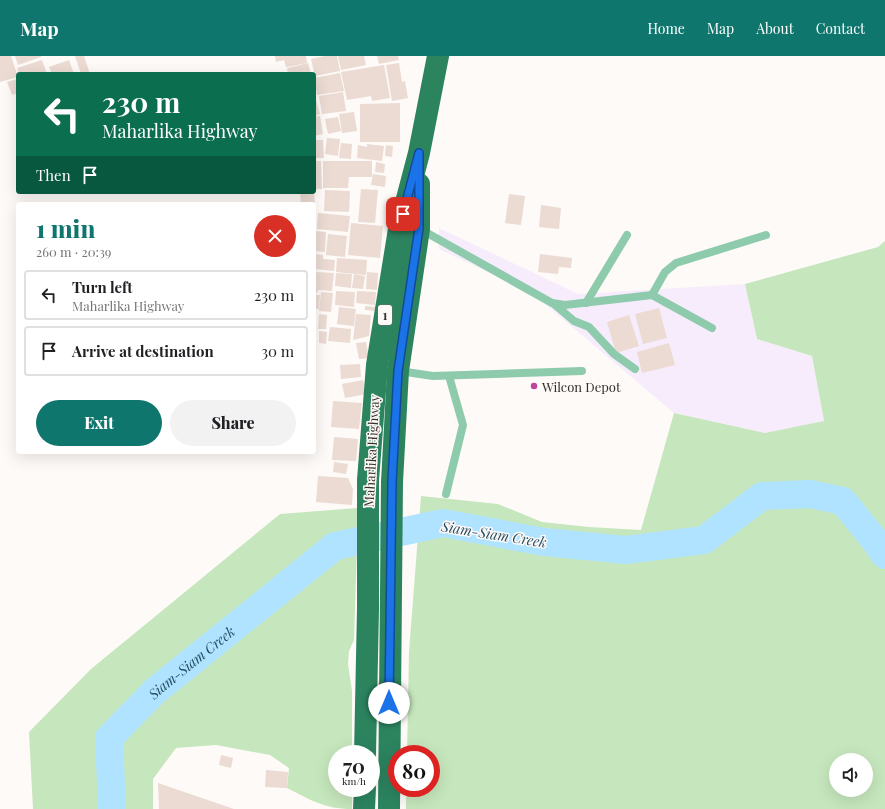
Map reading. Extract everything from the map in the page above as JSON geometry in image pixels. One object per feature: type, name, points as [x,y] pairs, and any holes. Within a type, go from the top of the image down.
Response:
[{"type":"highway","name":"Maharlika Highway","points":[[365,745],[368,609],[368,480],[377,365],[399,230],[419,153],[438,56]]},
{"type":"highway","name":"Maharlika Highway","points":[[388,809],[392,482],[398,371],[419,228],[419,153]]},
{"type":"highway","points":[[364,809],[365,797]]},
{"type":"lane","points":[[419,228],[552,303],[574,321],[589,327],[614,354],[636,369]]},
{"type":"lane","points":[[586,303],[627,235]]},
{"type":"lane","points":[[652,295],[665,272],[676,263],[766,235]]},
{"type":"lane","points":[[552,303],[565,305],[652,295],[712,328]]},
{"type":"lane","points":[[398,371],[433,376],[582,371]]},
{"type":"lane","points":[[446,494],[463,425],[449,376]]},
{"type":"shaded area","points":[[439,228],[578,294],[745,284],[757,339],[812,356],[824,422],[765,433],[674,413],[532,293],[439,249]]},
{"type":"green space","points":[[885,241],[885,809],[406,809],[406,797],[440,797],[440,745],[407,745],[409,652],[421,496],[498,504],[542,522],[641,530],[674,413],[765,433],[824,421],[812,356],[757,339],[745,284],[878,247]]},
{"type":"green space","points":[[357,508],[354,640],[349,651],[348,664],[352,691],[352,745],[328,745],[328,797],[352,797],[352,809],[325,806],[287,788],[289,768],[270,755],[216,745],[176,748],[153,779],[153,809],[33,809],[29,732],[91,669],[280,514]]},
{"type":"building","points":[[0,56],[11,56],[16,72],[16,78],[0,82]]},
{"type":"building","points":[[15,56],[41,56],[41,57],[18,65]]},
{"type":"building","points":[[75,56],[84,56],[89,72],[80,72]]},
{"type":"building","points":[[275,56],[306,56],[307,63],[286,67],[284,60],[276,62]]},
{"type":"building","points":[[325,56],[337,56],[340,71],[316,76],[311,59]]},
{"type":"building","points":[[338,56],[364,56],[366,65],[341,70]]},
{"type":"building","points":[[377,56],[398,56],[399,60],[379,64]]},
{"type":"building","points":[[42,60],[46,72],[18,72],[17,68]]},
{"type":"building","points":[[69,60],[73,72],[51,72],[49,67]]},
{"type":"building","points":[[308,63],[310,72],[288,72],[287,68]]},
{"type":"building","points":[[399,63],[402,82],[405,81],[408,98],[392,101],[386,65]]},
{"type":"building","points":[[384,65],[390,98],[372,101],[371,96],[347,100],[341,72]]},
{"type":"building","points":[[340,73],[344,91],[317,95],[316,78]]},
{"type":"building","points":[[16,79],[16,94],[12,95],[7,82]]},
{"type":"building","points":[[343,92],[346,111],[322,114],[319,96]]},
{"type":"building","points":[[316,100],[320,114],[316,115]]},
{"type":"building","points":[[400,103],[400,142],[360,142],[360,104]]},
{"type":"building","points":[[354,112],[357,131],[342,133],[339,114]]},
{"type":"building","points":[[320,116],[323,134],[316,136],[316,117]]},
{"type":"building","points":[[338,117],[341,131],[328,134],[325,119]]},
{"type":"building","points":[[327,138],[340,139],[338,156],[325,154]]},
{"type":"building","points":[[316,140],[323,140],[324,158],[316,158]]},
{"type":"building","points":[[341,143],[352,144],[351,159],[339,158]]},
{"type":"building","points":[[367,144],[384,146],[382,161],[357,158],[358,145],[367,147]]},
{"type":"building","points":[[386,145],[393,146],[392,157],[385,156]]},
{"type":"building","points":[[316,161],[321,161],[322,189],[316,189]]},
{"type":"building","points":[[323,161],[372,161],[372,177],[349,177],[348,188],[323,188]]},
{"type":"building","points":[[376,162],[385,164],[384,173],[375,172]]},
{"type":"building","points":[[373,174],[386,176],[385,187],[371,185]]},
{"type":"building","points":[[361,189],[378,190],[375,223],[358,222]]},
{"type":"building","points":[[325,190],[350,191],[349,212],[324,211]]},
{"type":"building","points":[[300,194],[314,194],[315,202],[301,202]]},
{"type":"building","points":[[509,194],[525,196],[521,225],[505,223]]},
{"type":"building","points":[[541,205],[561,208],[559,229],[539,227]]},
{"type":"building","points":[[318,213],[350,216],[348,232],[317,229]]},
{"type":"building","points":[[351,223],[383,226],[380,258],[348,255]]},
{"type":"building","points":[[316,231],[326,232],[325,252],[316,251]]},
{"type":"building","points":[[328,234],[347,236],[345,257],[326,255]]},
{"type":"building","points":[[316,254],[323,255],[323,259],[335,260],[334,271],[316,269]]},
{"type":"building","points":[[540,254],[572,258],[571,268],[559,267],[558,274],[538,272]]},
{"type":"building","points":[[337,258],[367,260],[366,275],[336,272]]},
{"type":"building","points":[[316,272],[334,273],[332,291],[318,290],[317,293]]},
{"type":"building","points":[[367,272],[378,273],[377,290],[366,289]]},
{"type":"building","points":[[336,273],[352,274],[351,288],[335,286]]},
{"type":"building","points":[[354,274],[365,276],[363,289],[352,288]]},
{"type":"building","points":[[336,291],[355,292],[354,307],[335,305]]},
{"type":"building","points":[[357,291],[376,292],[375,305],[356,303]]},
{"type":"building","points":[[321,292],[333,293],[331,312],[319,311]]},
{"type":"building","points":[[316,295],[320,295],[319,309],[316,309]]},
{"type":"building","points":[[365,306],[376,307],[375,311],[365,310]]},
{"type":"building","points":[[339,307],[356,309],[354,326],[337,324]]},
{"type":"building","points":[[659,308],[667,338],[643,344],[635,314]]},
{"type":"building","points":[[319,314],[327,315],[326,329],[318,329]]},
{"type":"building","points":[[356,314],[371,315],[369,336],[353,340]]},
{"type":"building","points":[[629,315],[639,346],[616,353],[607,322]]},
{"type":"building","points":[[330,327],[351,329],[350,343],[328,341]]},
{"type":"building","points":[[319,331],[327,332],[326,344],[319,343]]},
{"type":"building","points":[[366,342],[369,358],[359,359],[356,343]]},
{"type":"building","points":[[669,343],[675,365],[642,373],[637,352]]},
{"type":"building","points":[[360,364],[361,377],[341,379],[340,365]]},
{"type":"building","points":[[363,380],[366,394],[345,398],[342,384]]},
{"type":"building","points":[[333,401],[362,403],[359,429],[331,427]]},
{"type":"building","points":[[334,437],[358,439],[356,461],[332,460]]},
{"type":"building","points":[[334,462],[348,464],[346,474],[333,472]]},
{"type":"building","points":[[318,476],[348,478],[353,489],[352,505],[316,502]]},
{"type":"building","points":[[221,755],[233,758],[231,768],[219,765]]},
{"type":"building","points":[[266,770],[288,772],[287,788],[265,787]]},
{"type":"building","points":[[158,783],[234,809],[159,809]]},
{"type":"waterway","name":"Siam-Siam Creek","points":[[112,809],[109,738],[155,691],[335,546],[443,523],[544,542],[626,550],[704,540],[762,496],[810,494],[843,501],[885,555]]},
{"type":"place","name":"Wilcon Depot","points":[[534,386]]},
{"type":"route","points":[[389,703],[392,482],[398,371],[419,228],[419,153],[403,214]]}]
